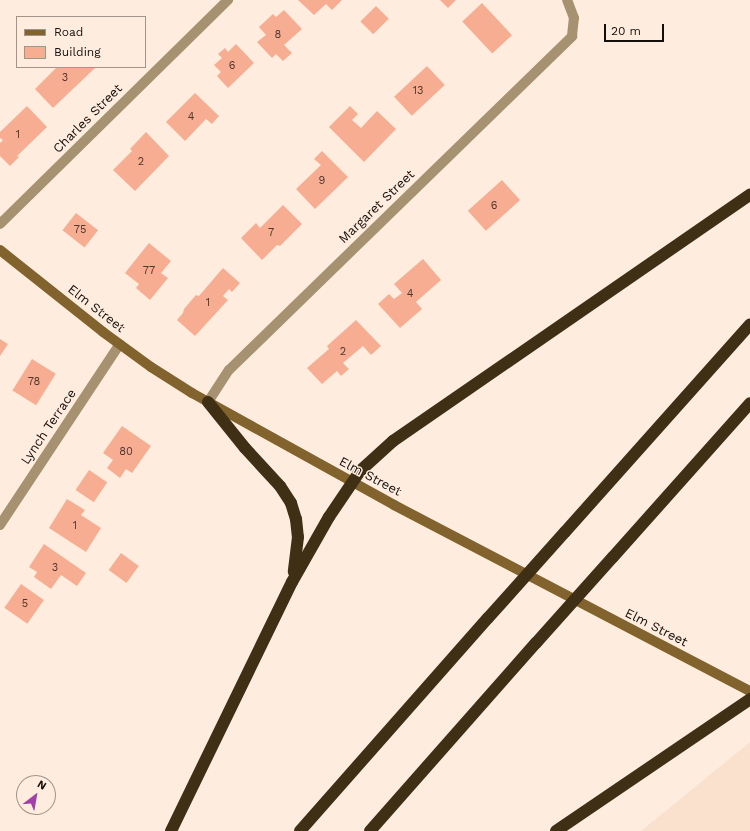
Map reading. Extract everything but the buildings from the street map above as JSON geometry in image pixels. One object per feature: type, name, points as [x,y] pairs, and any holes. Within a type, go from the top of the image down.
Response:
[{"type":"highway","points":[[171,831],[292,582],[329,516],[351,482],[368,463],[393,442],[750,195]]},
{"type":"highway","points":[[300,831],[750,324]]},
{"type":"highway","points":[[208,402],[245,448],[280,486],[291,503],[296,519],[298,537],[292,582]]},
{"type":"highway","points":[[370,831],[750,403]]},
{"type":"highway","points":[[556,831],[750,699]]},
{"type":"main road","name":"Elm Street","points":[[0,250],[120,344],[165,376],[208,402],[351,482],[750,691]]},
{"type":"street","name":"Charles Street","points":[[0,224],[228,0]]},
{"type":"street","name":"Margaret Street","points":[[208,402],[229,370],[572,36],[574,18],[567,0]]},
{"type":"street","name":"Lynch Terrace","points":[[0,525],[120,344]]},
{"type":"shaded area","points":[[750,742],[750,831],[641,831]]}]
